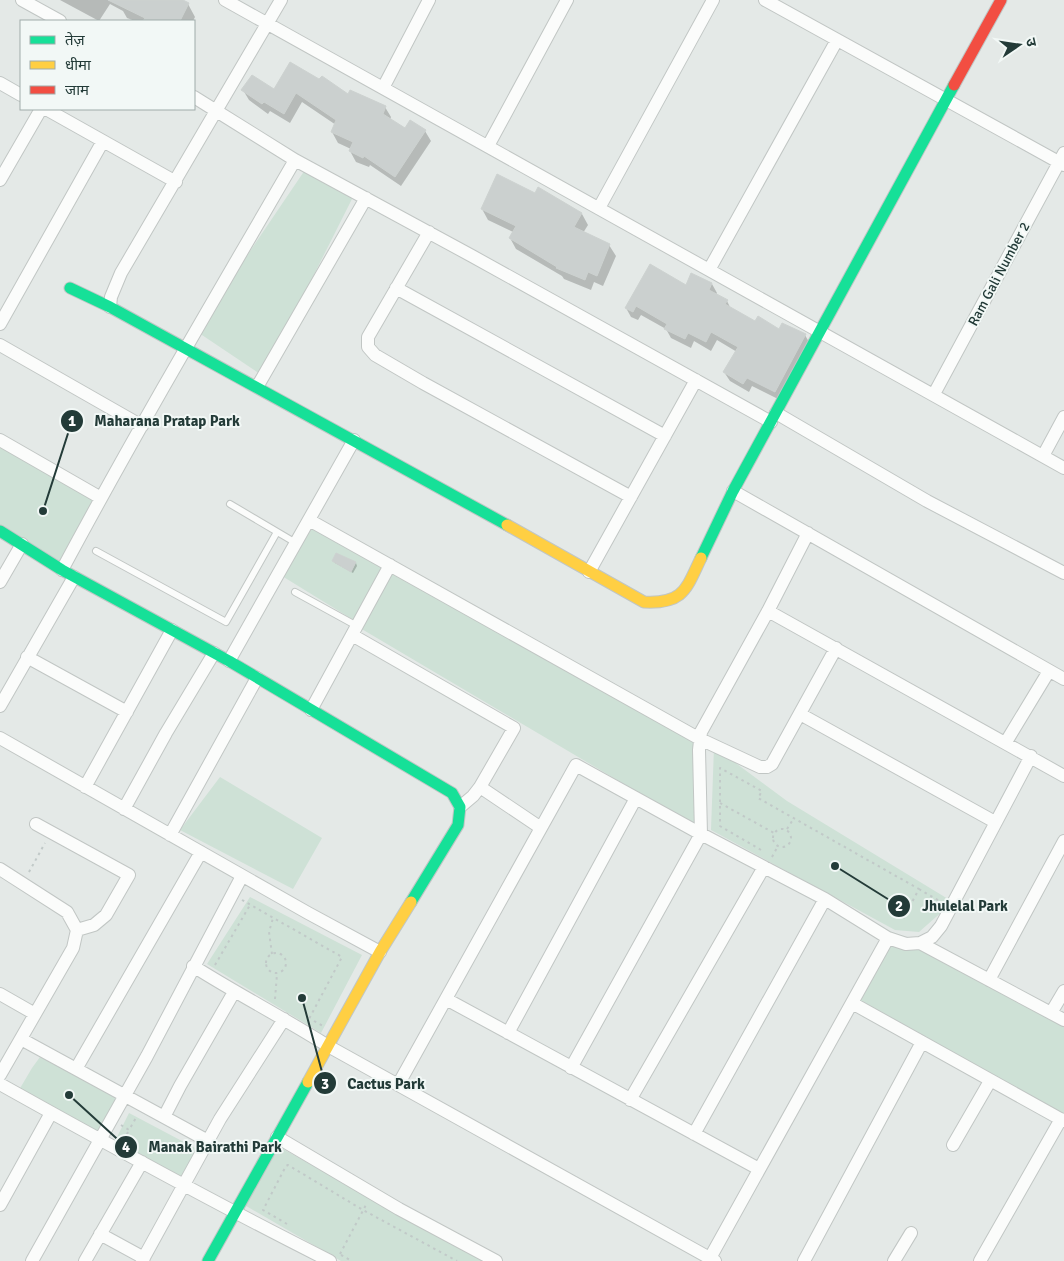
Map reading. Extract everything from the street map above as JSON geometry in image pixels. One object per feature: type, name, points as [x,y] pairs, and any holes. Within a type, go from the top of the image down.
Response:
[{"type":"street","points":[[22,0],[58,20]]},
{"type":"street","points":[[225,0],[1064,468]]},
{"type":"street","points":[[110,307],[111,297],[121,273],[281,0]]},
{"type":"street","points":[[383,88],[429,0]]},
{"type":"street","points":[[488,146],[567,0]]},
{"type":"street","points":[[599,208],[713,0]]},
{"type":"street","points":[[766,0],[947,101],[1062,160]]},
{"type":"street","points":[[70,288],[110,307],[354,440],[644,602],[660,603],[674,598],[684,590],[733,491],[1001,0]]},
{"type":"street","points":[[709,270],[837,40]]},
{"type":"street","points":[[0,83],[20,94]]},
{"type":"street","points":[[195,98],[296,160],[696,380],[773,418],[1064,573]]},
{"type":"street","points":[[0,180],[39,110]]},
{"type":"street","points":[[48,110],[176,182]]},
{"type":"street","points":[[0,324],[103,140]]},
{"type":"street","points":[[62,570],[185,348],[296,160]]},
{"type":"street","name":"Ram Gali Number 2","points":[[934,394],[1062,160]]},
{"type":"street","points":[[256,387],[366,198]]},
{"type":"street","points":[[429,232],[368,337],[368,347],[375,355],[423,383],[631,497]]},
{"type":"street","points":[[396,288],[665,436]]},
{"type":"street","points":[[0,345],[142,426]]},
{"type":"street","points":[[589,572],[696,380]]},
{"type":"street","points":[[1043,456],[1064,417]]},
{"type":"street","points":[[0,440],[101,498]]},
{"type":"street","points":[[229,661],[354,440]]},
{"type":"street","points":[[733,491],[1064,679]]},
{"type":"street","points":[[309,520],[700,739],[760,767],[768,767],[772,764],[836,648]]},
{"type":"street","points":[[0,531],[74,577],[229,661],[452,793],[460,807],[458,824],[380,952],[208,1261]]},
{"type":"street","points":[[572,1068],[701,834],[699,750],[701,732],[768,611],[808,533]]},
{"type":"street","points":[[0,582],[22,544]]},
{"type":"street","points":[[311,710],[390,565]]},
{"type":"street","points":[[0,706],[74,577]]},
{"type":"street","points":[[768,611],[1064,776]]},
{"type":"street","points":[[85,787],[172,630]]},
{"type":"street","points":[[354,630],[514,728],[480,788],[460,807]]},
{"type":"street","points":[[124,809],[166,733],[214,653]]},
{"type":"street","points":[[27,657],[127,712]]},
{"type":"street","points":[[1006,742],[1049,671]]},
{"type":"street","points":[[170,835],[257,678]]},
{"type":"street","points":[[800,714],[996,822]]},
{"type":"street","points":[[0,738],[380,952]]},
{"type":"street","points":[[398,1084],[576,765],[701,834],[825,899],[888,938],[906,944],[920,943],[932,937],[941,926],[1031,756]]},
{"type":"street","points":[[480,788],[541,828]]},
{"type":"street","points":[[508,1033],[636,798]]},
{"type":"street","points":[[36,824],[129,875],[106,915],[94,925],[77,930]]},
{"type":"street","points":[[989,980],[1064,841]]},
{"type":"street","points":[[76,1069],[200,852]]},
{"type":"street","points":[[630,1100],[764,867]]},
{"type":"street","points":[[0,869],[67,912],[77,930],[73,948],[0,1075]]},
{"type":"street","points":[[32,1261],[242,876]]},
{"type":"street","points":[[694,1134],[825,899]]},
{"type":"street","points":[[193,966],[328,1046],[713,1259],[759,1169],[888,938]]},
{"type":"street","points":[[920,943],[1064,1020]]},
{"type":"street","points":[[1052,1013],[1064,990]]},
{"type":"street","points":[[164,1117],[234,992]]},
{"type":"street","points":[[0,994],[36,1014]]},
{"type":"street","points":[[446,999],[759,1169]]},
{"type":"street","points":[[852,1003],[1062,1120],[980,1261]]},
{"type":"street","points":[[100,1234],[143,1259],[220,1119],[284,1019]]},
{"type":"street","points":[[21,1039],[208,1141]]},
{"type":"street","points":[[804,1261],[922,1042]]},
{"type":"street","points":[[952,1145],[990,1081]]},
{"type":"street","points":[[0,1084],[98,1140],[330,1261]]},
{"type":"street","points":[[0,1205],[51,1113]]},
{"type":"street","points":[[277,1137],[399,1209],[496,1261]]},
{"type":"street","points":[[85,1261],[142,1162]]},
{"type":"street","points":[[894,1261],[911,1233]]},
{"type":"lane","points":[[230,504],[296,542]]},
{"type":"lane","points":[[96,551],[226,622],[277,532]]},
{"type":"lane","points":[[295,592],[354,630]]},
{"type":"path","points":[[764,852],[720,826],[720,768],[762,792],[758,798],[950,907]]},
{"type":"path","points":[[720,803],[774,833]]},
{"type":"path","points":[[786,830],[794,818]]},
{"type":"path","points":[[779,829],[786,830],[790,832],[791,838],[789,843],[784,846],[776,844],[773,839],[774,833],[779,829]]},
{"type":"path","points":[[22,883],[52,833]]},
{"type":"path","points":[[902,921],[919,889]]},
{"type":"path","points":[[222,969],[214,964],[250,905],[342,957],[309,1019],[301,1014]]},
{"type":"path","points":[[272,954],[280,954],[287,961],[286,968],[277,973],[271,972],[267,966],[267,960],[272,954],[269,932],[273,918]]},
{"type":"path","points":[[274,1000],[277,973]]},
{"type":"path","points":[[122,1144],[138,1115]]},
{"type":"path","points":[[111,1119],[129,1130]]},
{"type":"path","points":[[289,1225],[263,1210],[281,1174],[288,1165],[363,1210],[458,1261]]},
{"type":"path","points":[[352,1261],[340,1254],[368,1201]]},
{"type":"green space","points":[[307,167],[355,193],[263,376],[196,331]]},
{"type":"green space","points":[[0,444],[94,498],[59,563],[0,525]]},
{"type":"green space","points":[[312,528],[696,742],[695,826],[360,628],[355,621],[282,576]]},
{"type":"green space","points":[[714,747],[787,801],[953,902],[919,932],[895,930],[711,830]]},
{"type":"green space","points":[[220,777],[322,838],[293,889],[180,830]]},
{"type":"green space","points":[[250,897],[362,955],[321,1033],[207,964]]},
{"type":"green space","points":[[891,944],[918,948],[1064,1025],[1064,1116],[857,1002]]},
{"type":"green space","points":[[40,1057],[119,1099],[98,1136],[19,1090]]},
{"type":"green space","points":[[129,1113],[197,1149],[183,1181],[114,1143]]},
{"type":"green space","points":[[274,1144],[484,1261],[341,1261],[241,1203]]},
{"type":"building","points":[[108,0],[183,0],[189,3],[180,20],[144,20],[145,18]]},
{"type":"building","points":[[290,62],[319,79],[322,76],[348,94],[350,90],[386,106],[383,114],[405,128],[410,120],[426,130],[395,177],[364,156],[363,158],[349,151],[353,142],[331,132],[336,120],[296,93],[284,114],[264,102],[262,104],[241,90],[252,75],[274,89]]},
{"type":"building","points":[[497,174],[535,193],[538,187],[582,213],[574,227],[610,244],[597,276],[588,272],[585,280],[556,268],[509,238],[516,226],[481,209]]},
{"type":"building","points":[[650,264],[686,285],[691,273],[712,283],[709,290],[728,300],[725,304],[755,321],[758,316],[779,329],[782,323],[806,334],[775,392],[747,378],[743,384],[723,372],[738,347],[711,332],[706,342],[688,333],[685,339],[664,329],[667,324],[636,306],[633,312],[625,308]]},
{"type":"building","points":[[336,553],[356,562],[351,572],[332,561]]},
{"type":"traffic: fast","points":[[701,558],[733,491],[954,85]]},
{"type":"traffic: fast","points":[[70,288],[110,307],[507,525]]},
{"type":"traffic: fast","points":[[0,531],[62,570],[229,661],[452,793],[460,807],[458,825],[411,902]]},
{"type":"traffic: fast","points":[[208,1261],[308,1082]]},
{"type":"traffic: slow","points":[[507,525],[644,602],[657,602],[676,597],[687,586],[701,558]]},
{"type":"traffic: slow","points":[[308,1082],[380,952],[411,902]]},
{"type":"traffic: jam","points":[[954,85],[1001,0]]},
{"type":"place","name":"Maharana Pratap Park","points":[[43,511]]},
{"type":"place","name":"Jhulelal Park","points":[[835,866]]},
{"type":"place","name":"Cactus Park","points":[[302,998]]},
{"type":"place","name":"Manak Bairathi Park","points":[[69,1095]]}]
